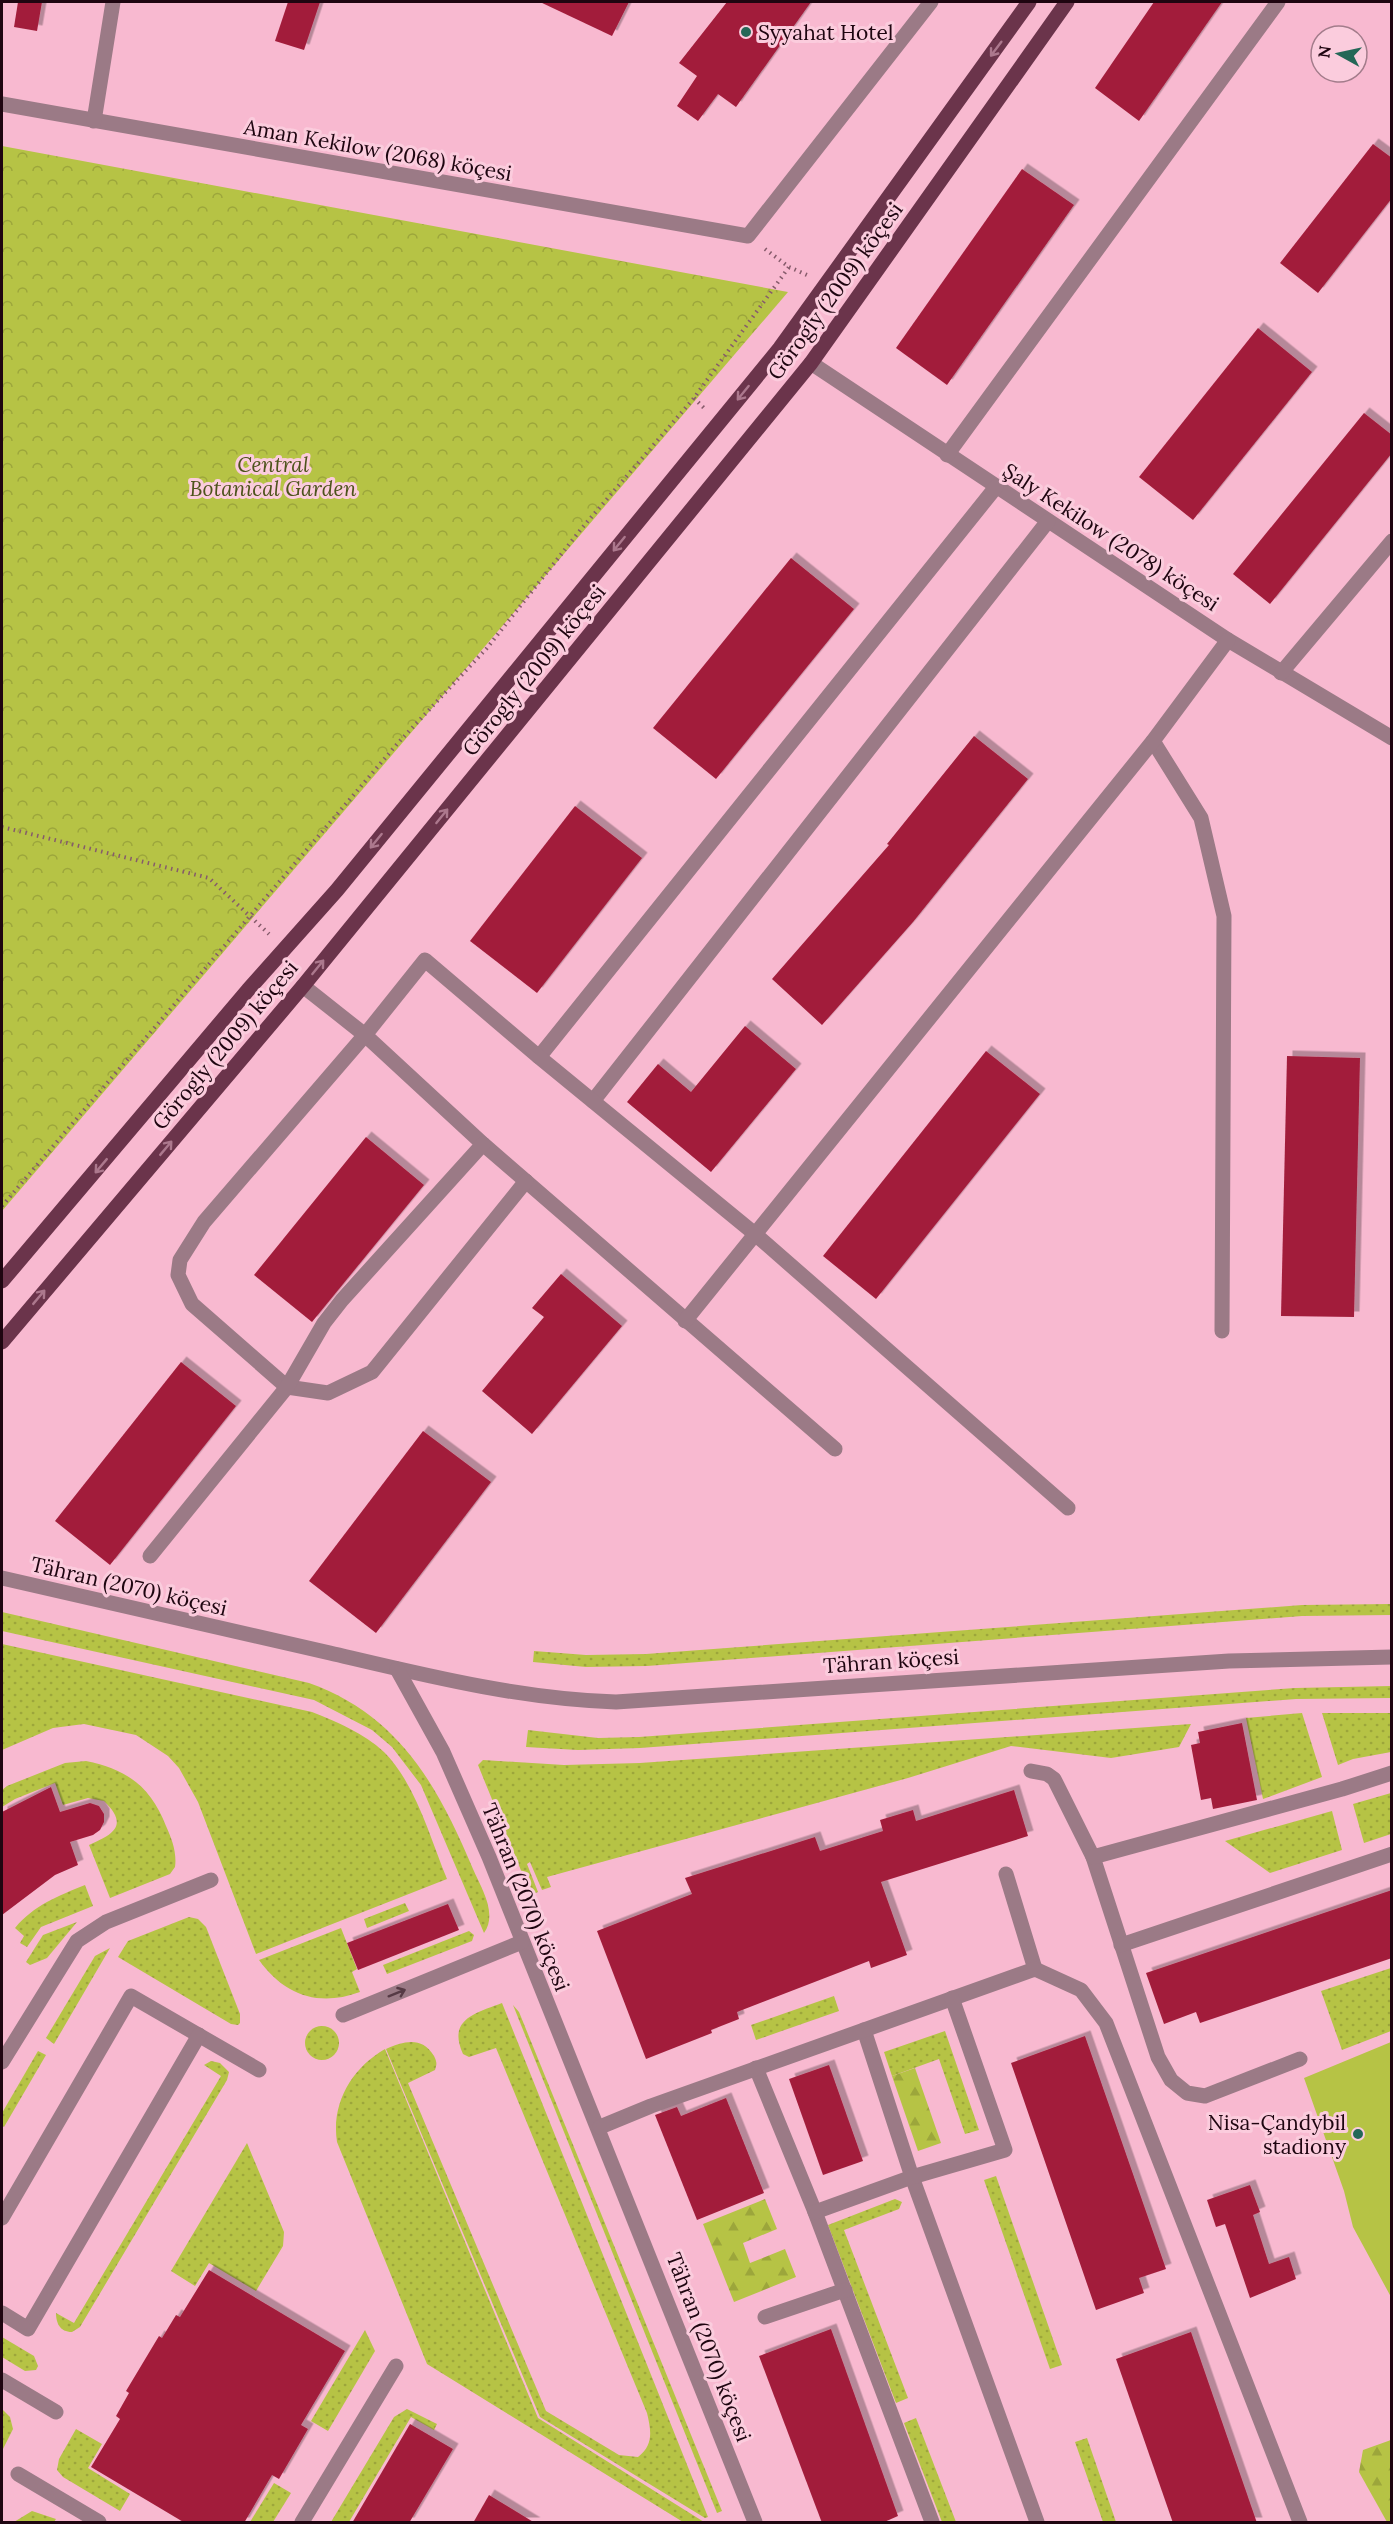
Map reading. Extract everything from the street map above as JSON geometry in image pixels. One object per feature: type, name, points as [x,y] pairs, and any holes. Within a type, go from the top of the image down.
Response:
[{"type":"main road","name":"Görogly (2009) köçesi","points":[[2,1281],[337,890],[780,348],[1029,2]]},
{"type":"main road","name":"Görogly (2009) köçesi","points":[[2,1342],[303,986],[812,363],[1067,2]]},
{"type":"street","points":[[94,121],[113,2]]},
{"type":"street","points":[[748,236],[931,2]]},
{"type":"street","points":[[947,455],[1278,2]]},
{"type":"street","name":"Aman Kekilow (2068) köçesi","points":[[2,104],[748,236]]},
{"type":"street","name":"Şaly Kekilow (2078) köçesi","points":[[812,363],[1228,640],[1392,738]]},
{"type":"street","points":[[539,1057],[996,487]]},
{"type":"street","points":[[593,1101],[1048,521]]},
{"type":"street","points":[[1281,673],[1392,541]]},
{"type":"street","points":[[685,1321],[1153,741],[1228,640]]},
{"type":"street","points":[[1153,741],[1202,818],[1224,916],[1221,1331]]},
{"type":"street","points":[[526,1181],[372,1372],[328,1393],[287,1387],[192,1304],[178,1275],[180,1260],[204,1222],[365,1035],[425,960],[539,1057],[755,1234],[1068,1508]]},
{"type":"street","points":[[303,986],[365,1035],[483,1144],[835,1449]]},
{"type":"street","points":[[150,1556],[287,1387],[324,1323],[342,1300],[483,1144]]},
{"type":"street","name":"Tähran (2070) köçesi","points":[[2,1578],[397,1669],[447,1762],[489,1857],[600,2127],[755,2523]]},
{"type":"street","name":"Tähran köçesi","points":[[397,1669],[523,1695],[567,1701],[616,1702],[1217,1662],[1392,1657]]},
{"type":"street","points":[[1031,1772],[1047,1774],[1054,1779],[1093,1857],[1158,2057],[1171,2080],[1187,2093],[1205,2096],[1300,2059]]},
{"type":"street","points":[[1093,1857],[1342,1789],[1392,1773]]},
{"type":"street","points":[[1122,1945],[1392,1854]]},
{"type":"street","points":[[1006,1874],[1035,1969]]},
{"type":"street","points":[[2,2062],[65,1956],[77,1941],[106,1922],[211,1880]]},
{"type":"street","points":[[343,2015],[522,1942]]},
{"type":"street","points":[[600,2127],[756,2068],[1035,1969],[1081,1990],[1106,2023],[1300,2523]]},
{"type":"street","points":[[2,2218],[131,1996],[259,2070]]},
{"type":"street","points":[[815,2212],[912,2178],[1005,2150],[952,1998]]},
{"type":"street","points":[[864,2030],[912,2178],[1037,2523]]},
{"type":"street","points":[[2,2313],[28,2329],[199,2035]]},
{"type":"street","points":[[756,2068],[815,2212],[932,2523]]},
{"type":"street","points":[[765,2317],[845,2290]]},
{"type":"street","points":[[302,2523],[396,2366]]},
{"type":"street","points":[[2,2380],[56,2412]]},
{"type":"street","points":[[18,2474],[99,2523]]},
{"type":"path","points":[[748,236],[789,267],[826,284]]},
{"type":"path","points":[[2,1206],[398,743],[487,648],[582,528],[694,398],[789,267]]},
{"type":"path","points":[[2,827],[209,878],[286,948]]},
{"type":"green space","name":"Central Botanical Garden","points":[[2,146],[788,292],[2,1211]]},
{"type":"green space","points":[[1391,1604],[1391,1615],[1302,1616],[647,1666],[586,1667],[533,1662],[534,1651],[586,1655],[646,1654],[1302,1605]]},
{"type":"green space","points":[[2,1612],[309,1683],[340,1697],[368,1714],[412,1757],[445,1809],[487,1901],[489,1917],[484,1933],[421,1785],[392,1747],[372,1730],[314,1700],[2,1631]]},
{"type":"green space","points":[[2,1644],[312,1712],[350,1729],[368,1739],[384,1752],[405,1780],[414,1795],[447,1879],[256,1954],[198,1802],[179,1768],[168,1756],[136,1735],[84,1724],[53,1728],[2,1750]]},
{"type":"green space","points":[[1391,1686],[1391,1698],[1296,1699],[640,1748],[578,1750],[526,1747],[528,1730],[598,1738],[639,1737],[1295,1688]]},
{"type":"green space","points":[[1302,1713],[1322,1777],[1263,1799],[1246,1718]]},
{"type":"green space","points":[[1322,1713],[1391,1713],[1391,1752],[1353,1759],[1338,1765]]},
{"type":"green space","points":[[1191,1724],[1179,1747],[1111,1758],[1011,1746],[908,1778],[547,1877],[551,1887],[542,1890],[530,1862],[527,1864],[538,1892],[531,1895],[478,1765],[483,1760],[564,1765],[640,1763]]},
{"type":"green space","points":[[86,1761],[114,1769],[145,1790],[160,1812],[174,1846],[175,1867],[170,1874],[110,1898],[89,1845],[115,1829],[116,1817],[104,1801],[88,1798],[63,1805],[55,1783],[15,1799],[2,1807],[2,1790],[7,1786],[65,1763]]},
{"type":"green space","points":[[1391,1793],[1391,1834],[1364,1843],[1353,1804]]},
{"type":"green space","points":[[1332,1811],[1342,1850],[1270,1873],[1225,1841]]},
{"type":"green space","points":[[85,1885],[93,1906],[41,1927],[27,1947],[20,1943],[24,1936],[15,1928],[22,1920],[47,1902]]},
{"type":"green space","points":[[405,1903],[409,1911],[367,1928],[364,1919]]},
{"type":"green space","points":[[189,1917],[198,1919],[206,1927],[240,2014],[238,2025],[231,2024],[118,1957],[128,1941]]},
{"type":"green space","points":[[77,1922],[47,1958],[30,1965],[26,1962],[43,1935]]},
{"type":"green space","points":[[341,1928],[357,1969],[352,1972],[360,1992],[331,1998],[304,1995],[280,1982],[259,1960]]},
{"type":"green space","points":[[469,1931],[474,1935],[472,1941],[387,1974],[383,1965]]},
{"type":"green space","points":[[110,1948],[54,2044],[46,2038],[95,1956]]},
{"type":"green space","points":[[1391,1968],[1391,2031],[1342,2050],[1321,1991]]},
{"type":"green space","points":[[834,1996],[839,2011],[756,2040],[751,2025]]},
{"type":"green space","points":[[502,2003],[708,2517],[705,2518],[540,2417],[386,2049],[406,2042],[418,2043],[424,2045],[435,2058],[435,2070],[408,2083],[546,2411],[619,2455],[638,2457],[649,2442],[647,2413],[496,2048],[469,2057],[463,2054],[459,2042],[461,2025],[467,2019]]},
{"type":"green space","points":[[513,2005],[519,2012],[722,2511],[717,2513]]},
{"type":"green space","points":[[322,2026],[334,2031],[339,2043],[334,2055],[322,2060],[310,2055],[305,2043],[310,2031]]},
{"type":"green space","points":[[945,2031],[979,2130],[965,2134],[939,2059],[892,2076],[884,2052]]},
{"type":"green space","name":"Nisa-Çandybil stadiony","points":[[1391,2042],[1391,2297],[1353,2227],[1344,2191],[1304,2078]]},
{"type":"green space","points":[[385,2049],[538,2418],[704,2522],[683,2522],[427,2364],[337,2142],[337,2114],[346,2088],[363,2066]]},
{"type":"green space","points":[[38,2051],[46,2055],[4,2127],[2,2113]]},
{"type":"green space","points":[[211,2061],[220,2063],[229,2072],[227,2080],[80,2327],[72,2332],[62,2329],[56,2313],[74,2323],[221,2076],[204,2065]]},
{"type":"green space","points":[[915,2068],[941,2143],[918,2151],[892,2076]]},
{"type":"green space","points":[[247,2143],[284,2232],[283,2246],[256,2291],[209,2263],[195,2286],[171,2271]]},
{"type":"green space","points":[[996,2176],[1062,2365],[1050,2369],[984,2180]]},
{"type":"green space","points":[[765,2199],[777,2229],[743,2243],[750,2263],[785,2249],[796,2277],[734,2302],[703,2224]]},
{"type":"green space","points":[[895,2199],[902,2202],[899,2209],[844,2230],[908,2398],[896,2403],[828,2225]]},
{"type":"green space","points":[[365,2330],[375,2351],[328,2431],[311,2421]]},
{"type":"green space","points":[[2,2337],[34,2356],[38,2366],[36,2370],[25,2371],[2,2357]]},
{"type":"green space","points":[[2,2409],[10,2417],[13,2429],[2,2451]]},
{"type":"green space","points":[[407,2409],[437,2424],[434,2430],[411,2417],[349,2522],[331,2522],[394,2417]]},
{"type":"green space","points":[[916,2418],[956,2522],[942,2522],[904,2423]]},
{"type":"green space","points":[[76,2429],[102,2444],[88,2468],[130,2494],[120,2511],[63,2477],[57,2470],[59,2459]]},
{"type":"green space","points":[[1087,2438],[1116,2522],[1103,2522],[1075,2442]]},
{"type":"green space","points":[[1391,2440],[1391,2522],[1387,2522],[1359,2472],[1363,2450]]},
{"type":"green space","points":[[274,2483],[291,2493],[273,2522],[250,2522]]},
{"type":"green space","points":[[32,2511],[56,2519],[54,2522],[14,2522]]},
{"type":"building","points":[[18,2],[42,2],[37,31],[14,27]]},
{"type":"building","points":[[288,2],[320,2],[304,50],[275,41]]},
{"type":"building","points":[[540,2],[629,2],[612,36]]},
{"type":"building","name":"Syyahat Hotel","points":[[727,2],[811,2],[736,107],[718,94],[698,121],[677,106],[697,76],[679,63]]},
{"type":"building","points":[[1154,2],[1222,2],[1139,121],[1095,88]]},
{"type":"building","points":[[1373,144],[1392,158],[1392,198],[1318,293],[1280,263]]},
{"type":"building","points":[[1022,169],[1074,205],[947,385],[896,348]]},
{"type":"building","points":[[1258,328],[1312,372],[1193,520],[1139,477]]},
{"type":"building","points":[[1364,413],[1392,435],[1392,453],[1270,604],[1233,574]]},
{"type":"building","points":[[791,558],[854,609],[716,779],[653,728]]},
{"type":"building","points":[[974,736],[1028,779],[913,922],[822,1025],[772,979],[889,845],[887,844]]},
{"type":"building","points":[[575,806],[642,858],[537,993],[470,941]]},
{"type":"building","points":[[745,1026],[796,1069],[711,1172],[627,1102],[658,1064],[691,1092]]},
{"type":"building","points":[[986,1051],[1040,1094],[876,1299],[823,1256]]},
{"type":"building","points":[[1287,1056],[1360,1058],[1354,1317],[1281,1316]]},
{"type":"building","points":[[366,1137],[424,1185],[312,1322],[254,1275]]},
{"type":"building","points":[[561,1274],[622,1326],[532,1434],[482,1391],[544,1317],[532,1308]]},
{"type":"building","points":[[181,1362],[236,1406],[110,1565],[55,1521]]},
{"type":"building","points":[[423,1431],[491,1482],[376,1633],[309,1581]]},
{"type":"building","points":[[1242,1723],[1257,1800],[1213,1809],[1211,1798],[1201,1800],[1191,1745],[1200,1743],[1198,1732]]},
{"type":"building","points":[[51,1787],[60,1812],[90,1803],[99,1806],[104,1814],[104,1822],[100,1830],[93,1835],[70,1842],[78,1865],[55,1875],[2,1915],[2,1812]]},
{"type":"building","points":[[1014,1790],[1028,1836],[881,1882],[907,1955],[871,1968],[869,1961],[737,2012],[739,2019],[711,2030],[712,2033],[646,2059],[597,1931],[692,1894],[685,1878],[815,1837],[820,1851],[883,1831],[880,1820],[913,1810],[916,1821]]},
{"type":"building","points":[[1392,1890],[1392,1958],[1200,2023],[1196,2012],[1164,2024],[1146,1973]]},
{"type":"building","points":[[448,1904],[459,1930],[358,1970],[347,1943]]},
{"type":"building","points":[[1085,2036],[1166,2269],[1139,2278],[1144,2293],[1096,2310],[1011,2063]]},
{"type":"building","points":[[829,2065],[863,2161],[823,2175],[789,2079]]},
{"type":"building","points":[[726,2098],[764,2193],[697,2220],[655,2115],[677,2107],[681,2116]]},
{"type":"building","points":[[1250,2185],[1260,2212],[1253,2215],[1269,2264],[1289,2257],[1296,2279],[1250,2298],[1225,2224],[1216,2227],[1207,2200]]},
{"type":"building","points":[[209,2270],[345,2351],[301,2425],[308,2429],[279,2479],[272,2475],[244,2523],[185,2523],[91,2467],[120,2419],[116,2416],[129,2393],[126,2391],[159,2336],[162,2338],[176,2315],[180,2317]]},
{"type":"building","points":[[831,2329],[898,2516],[882,2523],[822,2523],[759,2356]]},
{"type":"building","points":[[1191,2332],[1257,2523],[1173,2523],[1116,2359]]},
{"type":"building","points":[[410,2424],[453,2449],[409,2523],[352,2523]]},
{"type":"building","points":[[489,2495],[535,2523],[473,2523]]},
{"type":"place","name":"Syyahat Hotel","points":[[746,32]]},
{"type":"place","name":"Nisa-Çandybil stadiony","points":[[1358,2134]]}]
